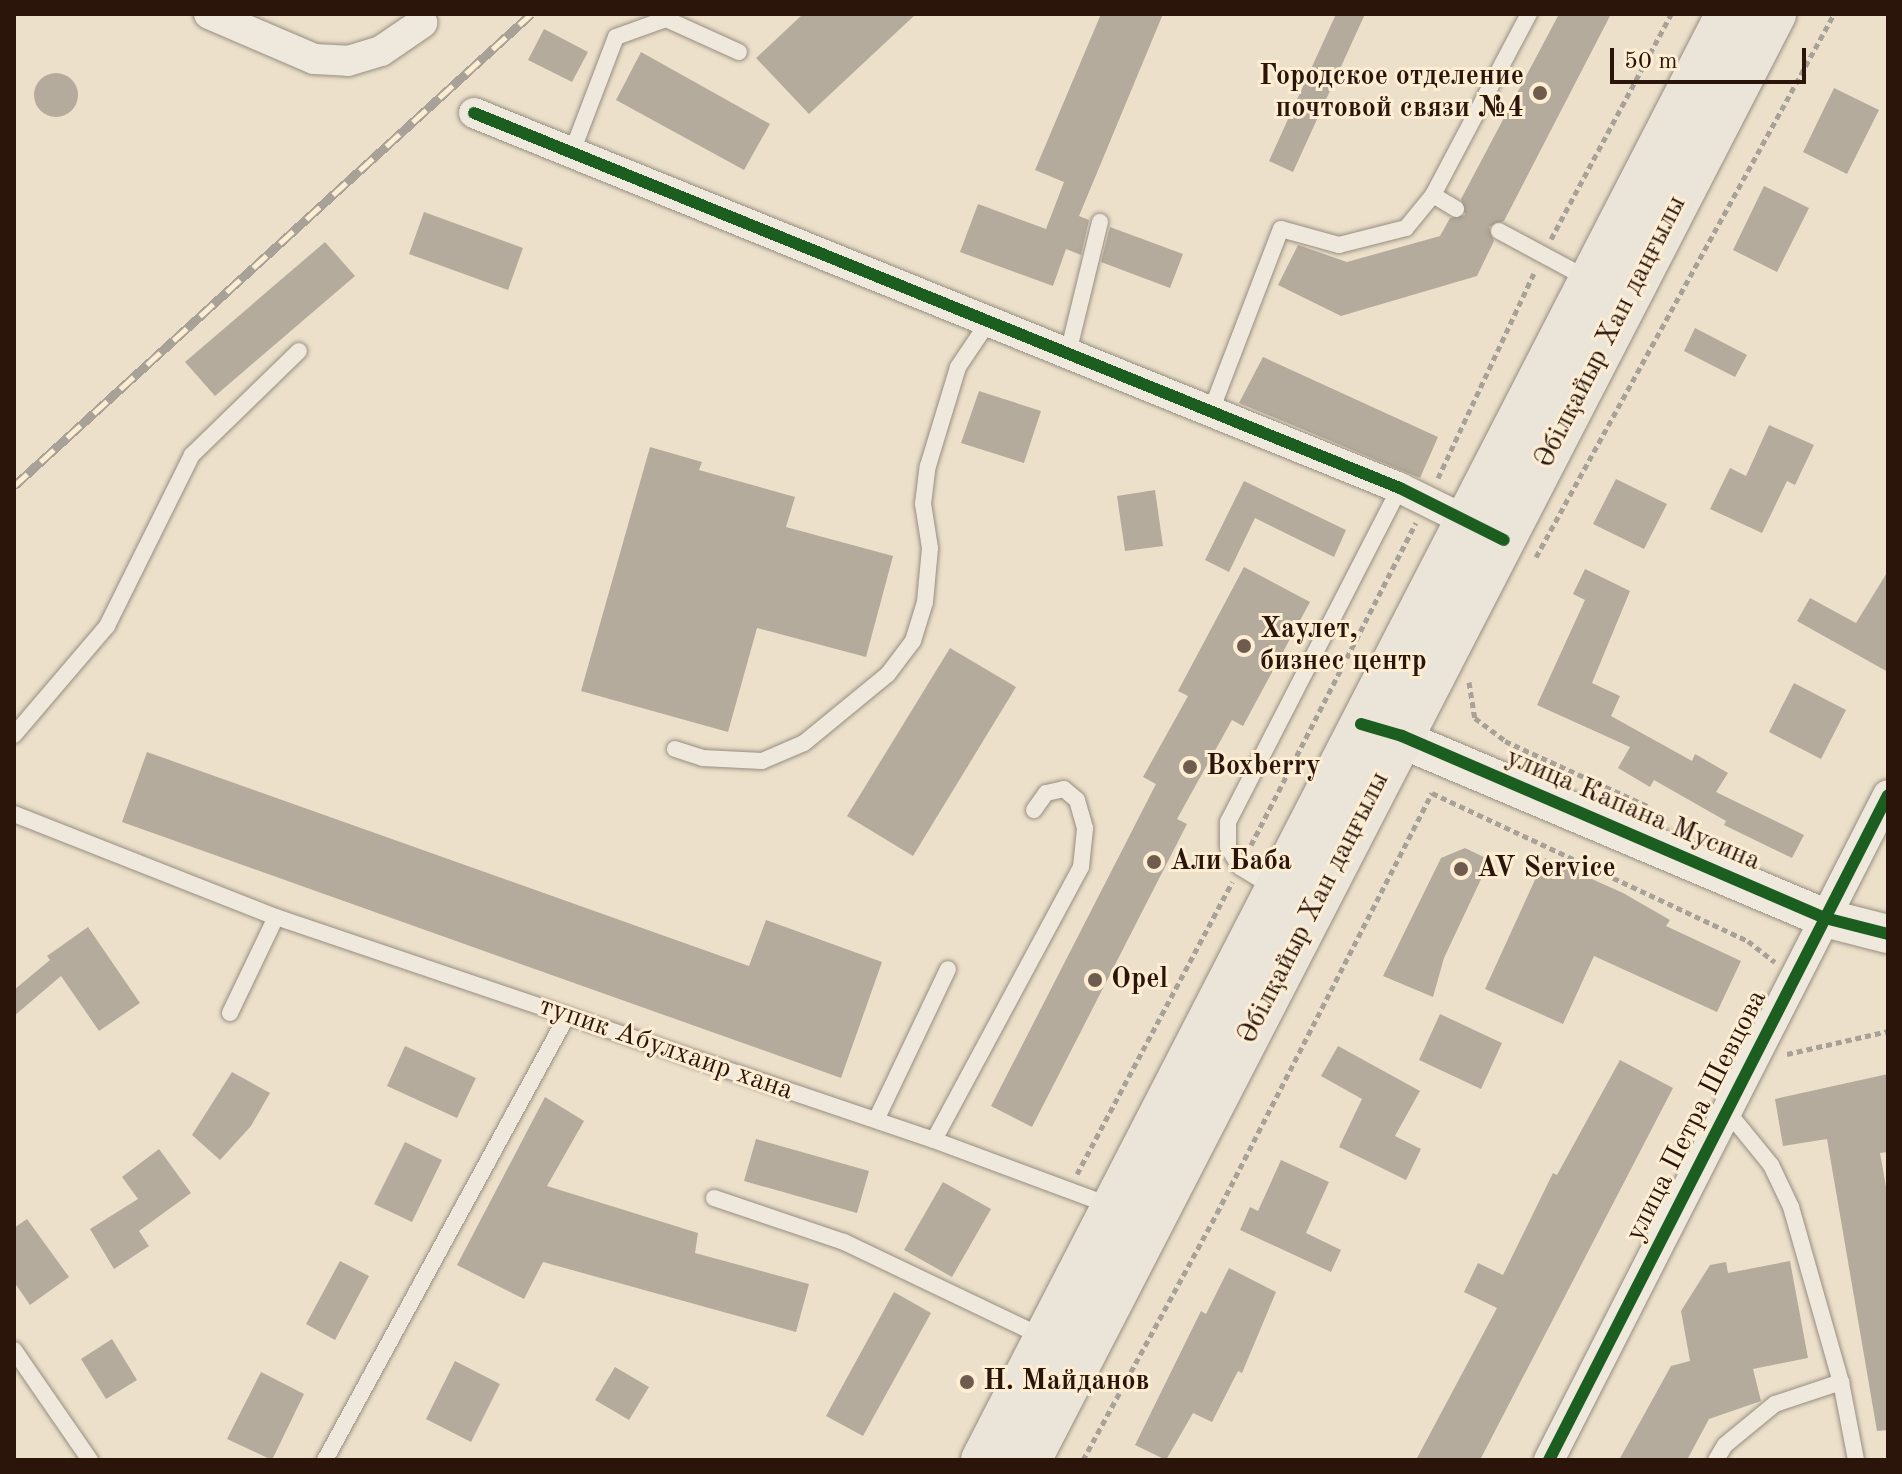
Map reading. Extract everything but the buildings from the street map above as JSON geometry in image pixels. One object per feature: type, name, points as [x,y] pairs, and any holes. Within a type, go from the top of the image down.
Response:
[{"type":"main road","name":"Әбілқайыр Хан даңғылы","points":[[1502,540],[1591,281],[1728,14]]},
{"type":"main road","name":"Әбілқайыр Хан даңғылы","points":[[1029,1460],[1277,890],[1502,540],[1774,14]]},
{"type":"main road","name":"Әбілқайыр Хан даңғылы","points":[[983,1460],[1047,1339],[1133,1217],[1382,730]]},
{"type":"street","points":[[209,14],[314,59],[348,61],[381,51],[422,23]]},
{"type":"street","points":[[474,113],[1400,488],[1502,540]]},
{"type":"street","name":"улица Капана Мусина","points":[[1382,730],[1825,918],[1888,934]]},
{"type":"street","name":"улица Петра Шевцова","points":[[1549,1460],[1888,795]]},
{"type":"lane","points":[[1211,411],[1281,229],[1339,245],[1406,228],[1433,195],[1529,14]]},
{"type":"lane","points":[[572,152],[616,37],[666,19],[739,52]]},
{"type":"lane","points":[[1433,195],[1456,209]]},
{"type":"lane","points":[[1068,353],[1100,222]]},
{"type":"lane","points":[[1499,231],[1591,281]]},
{"type":"lane","points":[[675,749],[703,758],[762,761],[804,743],[888,674],[913,641],[925,602],[930,548],[923,504],[928,466],[958,367],[989,321]]},
{"type":"lane","points":[[14,735],[107,626],[192,455],[299,351]]},
{"type":"lane","points":[[1277,890],[1240,867],[1228,847],[1228,822],[1238,794],[1400,488]]},
{"type":"lane","points":[[934,1140],[1081,867],[1085,828],[1077,800],[1064,789],[1046,793],[1034,810]]},
{"type":"lane","name":"тупик Абулхаир хана","points":[[14,814],[276,917],[934,1140],[1133,1217]]},
{"type":"lane","points":[[230,1013],[276,917]]},
{"type":"lane","points":[[876,1120],[948,969]]},
{"type":"lane","points":[[325,1460],[567,1016]]},
{"type":"lane","points":[[1727,1111],[1771,1165],[1791,1207],[1841,1382],[1856,1460]]},
{"type":"lane","points":[[714,1198],[844,1242],[1047,1339]]},
{"type":"lane","points":[[14,1350],[90,1460]]},
{"type":"lane","points":[[1716,1460],[1725,1445],[1775,1404],[1841,1382]]},
{"type":"path","points":[[1069,1190],[1240,867],[1427,501],[1542,254],[1671,14]]},
{"type":"path","points":[[1502,540],[1834,14]]},
{"type":"path","points":[[1476,670],[1468,683],[1475,718],[1505,741],[1655,809]]},
{"type":"path","points":[[1083,1460],[1217,1213],[1432,793],[1748,941],[1795,978]]},
{"type":"path","points":[[1753,1062],[1888,1031]]},
{"type":"railway","points":[[14,486],[531,14]]},
{"type":"cycle path","points":[[474,113],[1400,488],[1504,540]]},
{"type":"cycle path","points":[[1361,724],[1402,736],[1825,918],[1888,934]]},
{"type":"cycle path","points":[[1549,1460],[1888,795]]},
{"type":"place","name":"Городское отделение почтовой связи №4","points":[[1540,93]]},
{"type":"place","name":"Хаулет, бизнес центр","points":[[1244,646]]},
{"type":"place","name":"Boxberry","points":[[1190,767]]},
{"type":"place","name":"Али Баба","points":[[1154,862]]},
{"type":"place","name":"AV Service","points":[[1461,869]]},
{"type":"place","name":"Opel","points":[[1095,980]]},
{"type":"place","name":"Н. Майданов","points":[[967,1382]]}]
